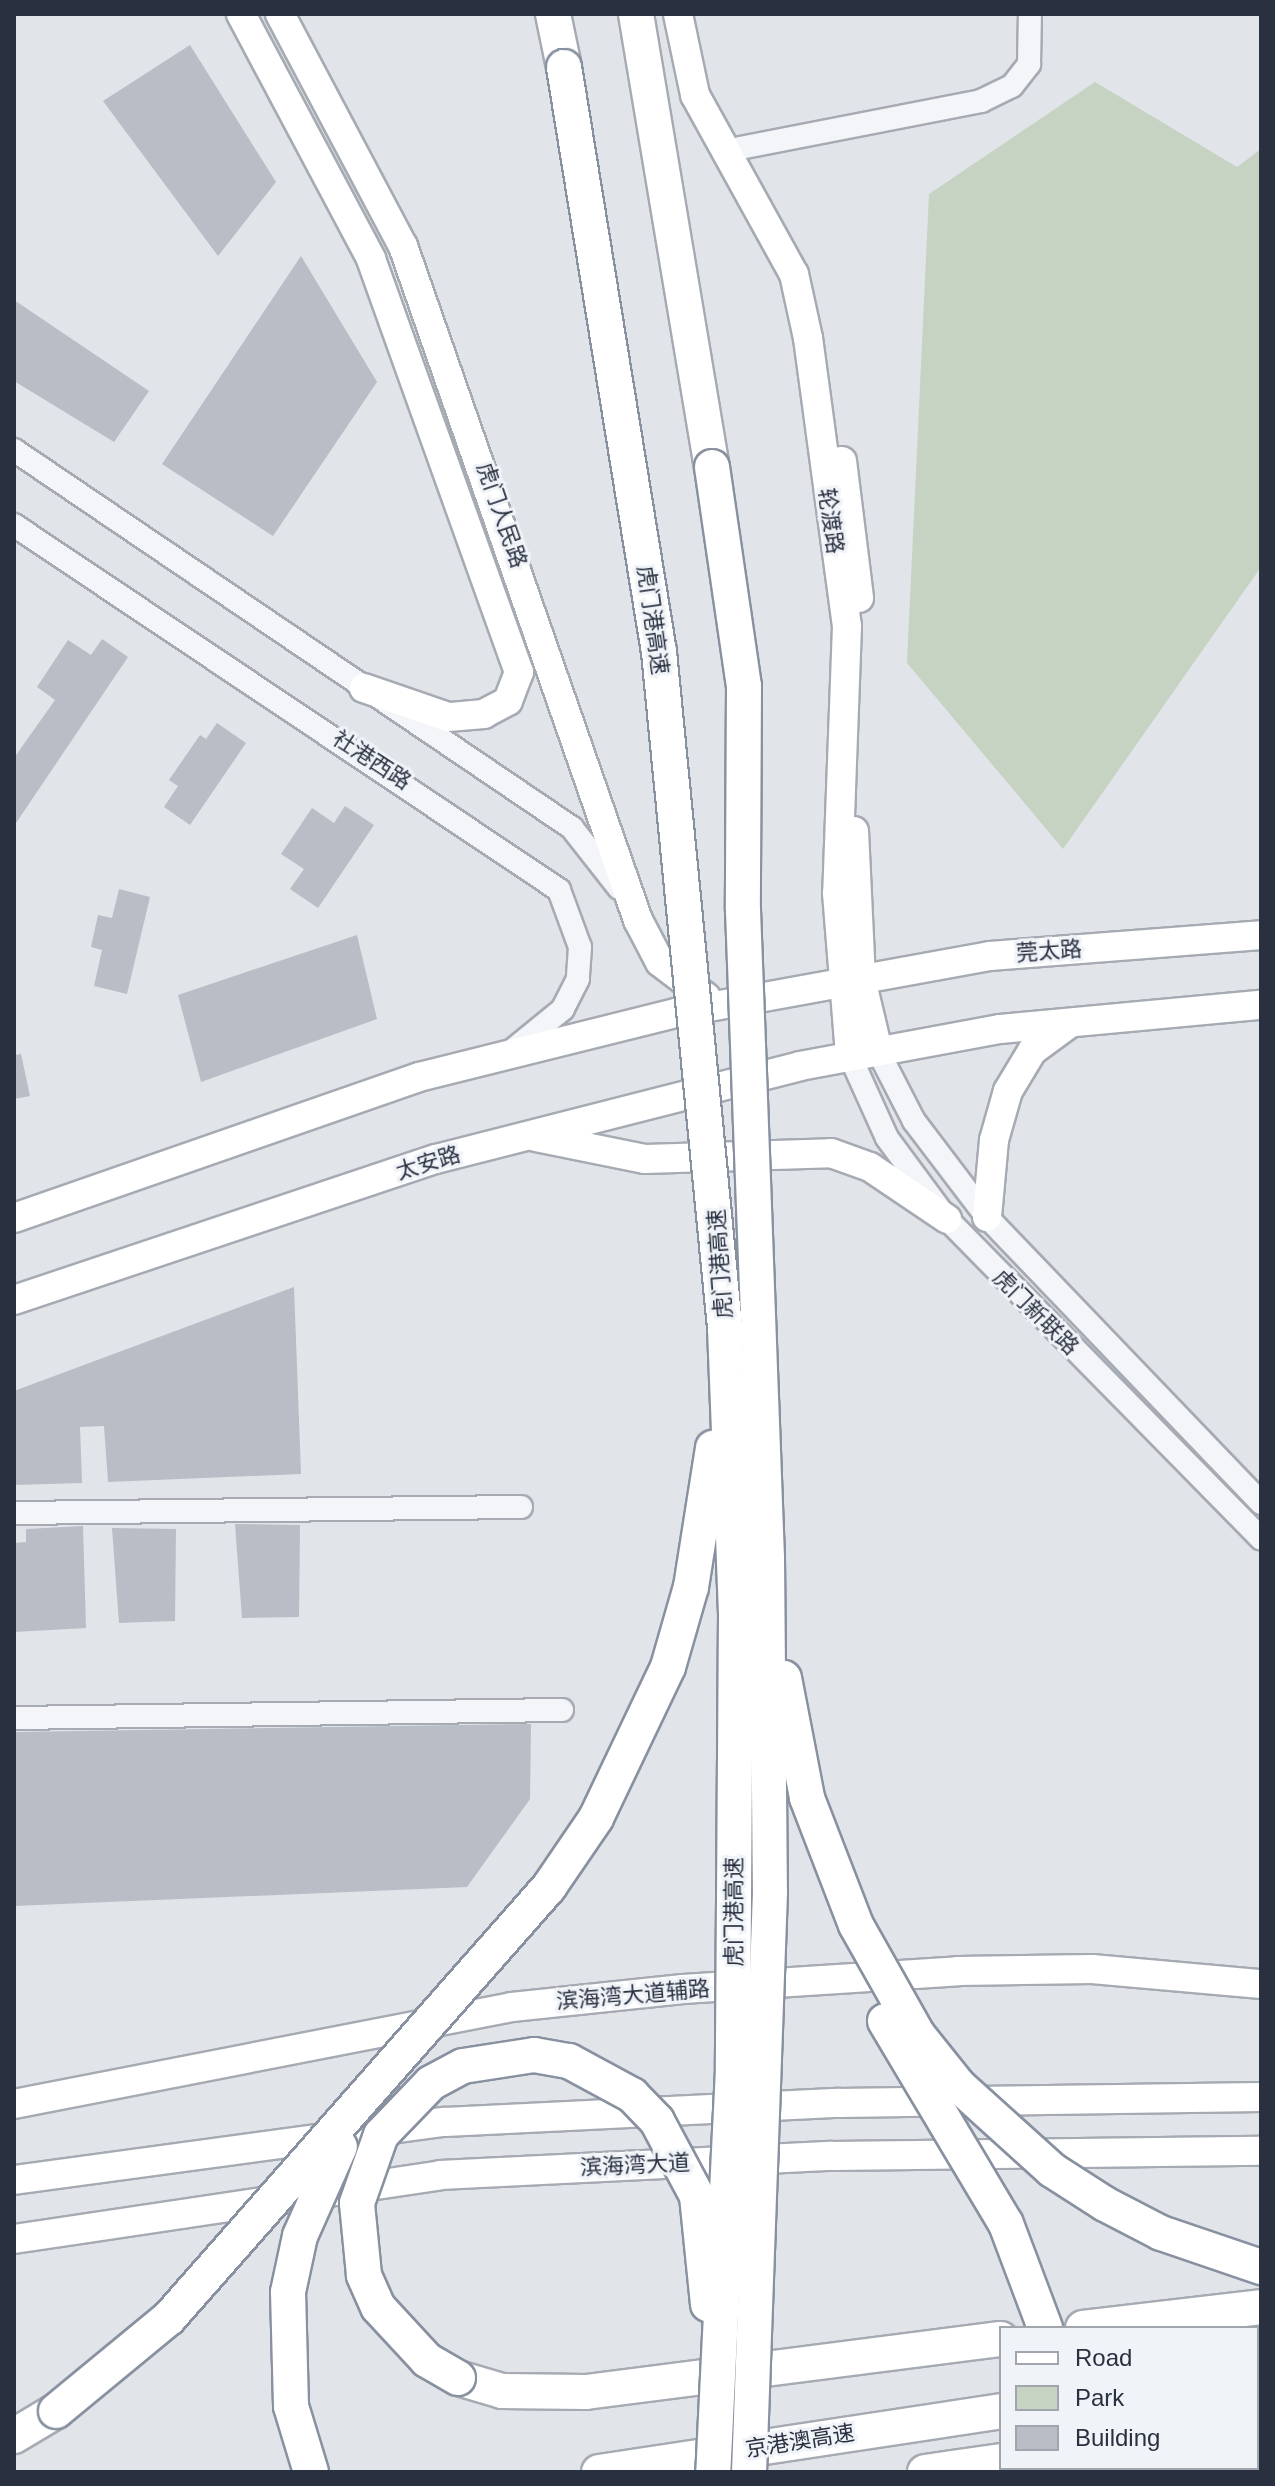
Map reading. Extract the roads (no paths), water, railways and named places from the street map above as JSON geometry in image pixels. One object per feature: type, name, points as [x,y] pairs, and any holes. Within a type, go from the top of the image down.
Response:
[{"type":"highway","name":"虎门港高速","points":[[553,14],[659,652],[725,1328],[736,1613],[733,2069],[713,2472]]},
{"type":"highway","name":"虎门港高速","points":[[636,14],[712,467],[744,686],[743,925],[767,1558],[770,1892],[749,2472]]},
{"type":"highway","points":[[14,2436],[56,2411],[169,2318],[549,1887],[636,1744],[691,1587],[725,1328]]},
{"type":"highway","points":[[767,1558],[807,1798],[847,1943],[1006,2224],[1044,2326]]},
{"type":"highway","points":[[807,1798],[884,1982],[958,2085],[1039,2160],[1105,2204],[1161,2233],[1261,2267]]},
{"type":"highway","points":[[714,2433],[710,2376],[697,2196],[657,2121],[613,2081],[569,2061],[534,2055],[463,2066],[403,2106],[365,2167],[357,2215],[364,2275],[400,2337],[458,2378],[502,2391],[586,2392],[710,2376],[999,2339]]},
{"type":"highway","points":[[311,2472],[291,2406],[288,2292],[319,2183],[384,2074]]},
{"type":"highway","points":[[1100,2326],[1261,2307]]},
{"type":"highway","name":"京港澳高速","points":[[599,2472],[999,2411]]},
{"type":"highway","points":[[925,2472],[999,2461]]},
{"type":"main road","name":"虎门人民路","points":[[241,14],[371,259],[519,672],[508,701],[484,714],[448,717],[364,688]]},
{"type":"main road","name":"虎门人民路","points":[[280,14],[403,246],[638,920],[680,985],[721,1004]]},
{"type":"main road","name":"轮渡路","points":[[678,14],[695,95],[794,274],[808,338],[847,626],[837,781],[850,981],[878,1051]]},
{"type":"main road","name":"轮渡路","points":[[693,14],[710,82],[740,148],[805,259],[822,321],[860,583],[852,791],[850,1056]]},
{"type":"main road","name":"莞太路","points":[[850,981],[990,956],[1261,935]]},
{"type":"main road","points":[[14,1218],[419,1077],[721,1004],[850,981]]},
{"type":"main road","points":[[987,1217],[987,1179],[1008,1091],[1032,1051],[1070,1023],[1261,1005]]},
{"type":"main road","name":"太安路","points":[[14,1300],[523,1137],[850,1056],[1000,1029],[1070,1023]]},
{"type":"main road","points":[[523,1137],[645,1159],[770,1149],[831,1153],[870,1167],[947,1219]]},
{"type":"main road","name":"滨海湾大道辅路","points":[[14,2104],[553,2003],[683,1989],[973,1970],[1092,1969],[1261,1984]]},
{"type":"main road","points":[[14,2180],[205,2149],[542,2117],[785,2106],[1261,2097]]},
{"type":"main road","name":"滨海湾大道","points":[[14,2239],[440,2175],[785,2158],[1261,2151]]},
{"type":"street","points":[[740,148],[981,101],[1012,86],[1029,64],[1030,14]]},
{"type":"street","points":[[14,450],[572,828],[638,920]]},
{"type":"street","name":"社港西路","points":[[14,525],[559,890],[580,947],[578,979],[563,1009],[506,1055]]},
{"type":"street","name":"虎门新联路","points":[[878,1051],[914,1121],[987,1217],[1261,1503]]},
{"type":"street","name":"虎门新联路","points":[[850,1056],[887,1138],[947,1219],[1261,1538]]},
{"type":"street","points":[[14,1513],[521,1507]]},
{"type":"street","points":[[14,1718],[562,1710]]}]
